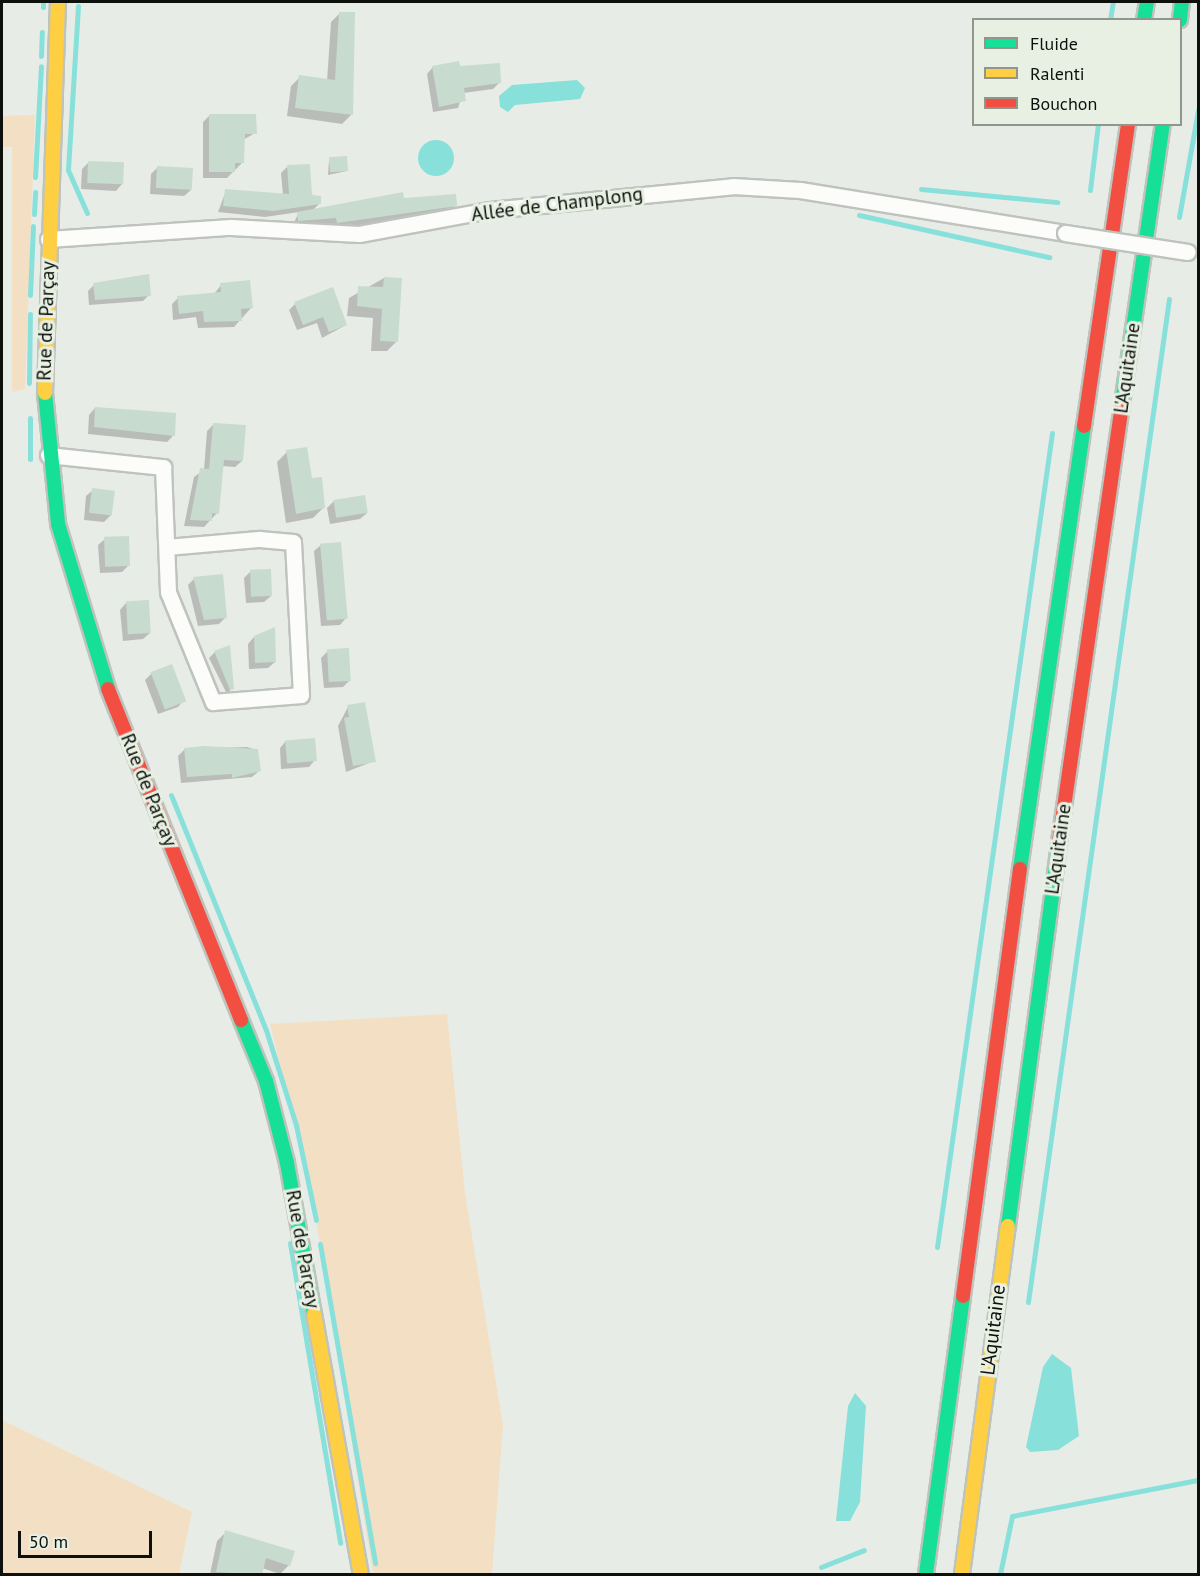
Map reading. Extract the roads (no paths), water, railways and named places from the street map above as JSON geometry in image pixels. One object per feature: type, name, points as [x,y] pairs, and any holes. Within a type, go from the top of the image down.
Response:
[{"type":"main road","name":"Rue de Parçay","points":[[58,2],[48,239],[48,455],[66,566],[86,632],[243,1015],[274,1109],[360,1569]]},
{"type":"main road","points":[[1144,18],[1147,2]]},
{"type":"main road","points":[[1180,18],[1182,2]]},
{"type":"main road","name":"L'Aquitaine","points":[[926,1575],[1014,909],[1128,126]]},
{"type":"main road","name":"L'Aquitaine","points":[[962,1575],[1063,811],[1163,126]]},
{"type":"street","name":"Allée de Champlong","points":[[48,239],[231,227],[359,234],[490,210],[733,186],[800,190],[1193,252]]},
{"type":"street","points":[[48,455],[162,467],[168,547],[168,592],[213,702],[301,695],[293,542],[259,539],[168,547]]},
{"type":"water","points":[[577,80],[585,88],[580,99],[515,105],[508,112],[500,107],[499,96],[512,85]]},
{"type":"water","points":[[436,140],[449,145],[454,158],[449,171],[436,176],[423,171],[418,158],[423,145]]},
{"type":"water","points":[[1052,1354],[1071,1368],[1079,1436],[1058,1450],[1030,1452],[1026,1447],[1043,1367]]},
{"type":"water","points":[[855,1393],[866,1406],[860,1502],[850,1521],[836,1521],[848,1406]]},
{"type":"waterway","points":[[43,2],[43,7]]},
{"type":"waterway","points":[[1110,18],[1113,2]]},
{"type":"waterway","points":[[78,6],[68,170],[87,213]]},
{"type":"waterway","points":[[41,56],[42,32]]},
{"type":"waterway","points":[[35,177],[41,66]]},
{"type":"waterway","points":[[1179,217],[1198,110]]},
{"type":"waterway","points":[[1090,190],[1098,126]]},
{"type":"waterway","points":[[921,189],[1057,202]]},
{"type":"waterway","points":[[34,214],[35,192]]},
{"type":"waterway","points":[[859,215],[1049,257]]},
{"type":"waterway","points":[[30,295],[33,226]]},
{"type":"waterway","points":[[1028,1302],[1169,299]]},
{"type":"waterway","points":[[29,383],[30,314]]},
{"type":"waterway","points":[[30,418],[30,459]]},
{"type":"waterway","points":[[937,1247],[1052,433]]},
{"type":"waterway","points":[[171,795],[266,1030],[296,1125],[316,1220]]},
{"type":"waterway","points":[[290,1243],[340,1543]]},
{"type":"waterway","points":[[320,1244],[375,1563]]},
{"type":"waterway","points":[[1000,1574],[1012,1516],[1198,1480]]},
{"type":"waterway","points":[[821,1567],[864,1550]]}]
